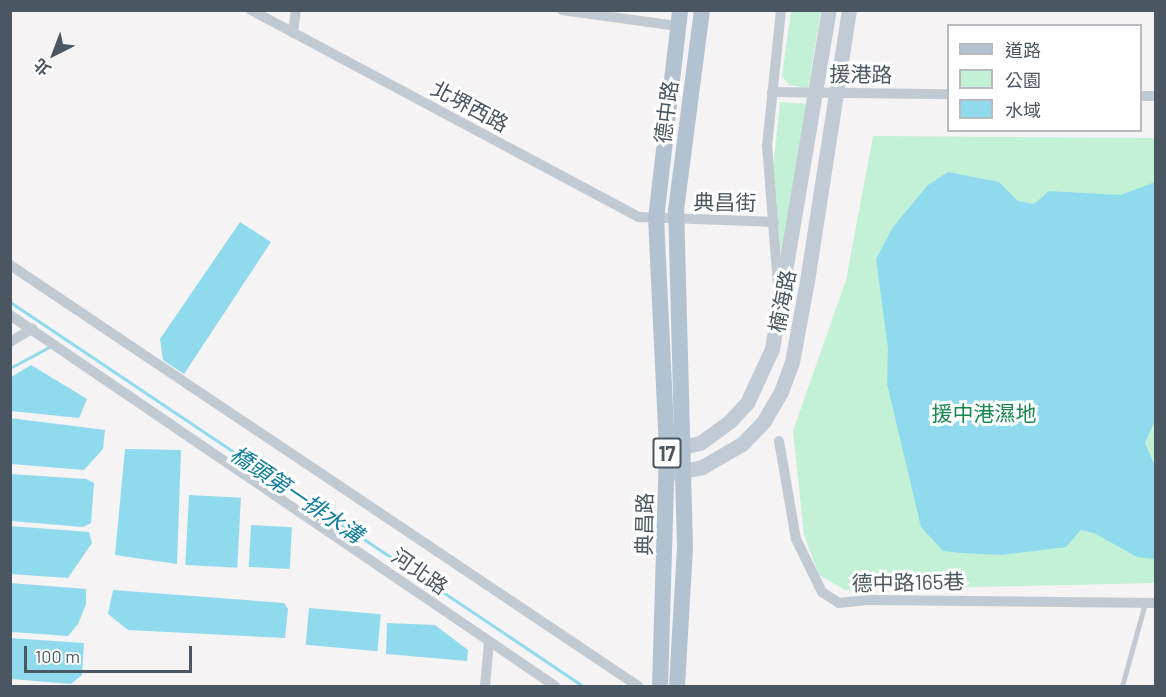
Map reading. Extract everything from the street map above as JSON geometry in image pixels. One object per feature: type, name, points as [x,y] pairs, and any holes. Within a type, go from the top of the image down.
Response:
[{"type":"main road","name":"德中路","points":[[676,220],[702,10]]},
{"type":"main road","name":"德中路","points":[[656,219],[679,18]]},
{"type":"main road","name":"典昌路","points":[[656,219],[667,450],[660,687]]},
{"type":"main road","name":"典昌路","points":[[676,220],[686,548],[677,687]]},
{"type":"street","name":"北堺西路","points":[[251,10],[639,217],[676,220]]},
{"type":"street","points":[[293,33],[296,10]]},
{"type":"street","points":[[562,10],[679,18]]},
{"type":"street","name":"楠海路","points":[[779,323],[774,222],[767,146],[781,10]]},
{"type":"street","name":"楠海路","points":[[667,450],[684,448],[714,435],[747,403],[763,373],[779,323],[818,93],[829,10]]},
{"type":"street","name":"楠海路","points":[[842,70],[849,10]]},
{"type":"street","name":"楠海路","points":[[667,473],[684,472],[724,457],[742,444],[764,421],[781,392],[803,304],[854,10]]},
{"type":"street","name":"援港路","points":[[772,92],[947,94]]},
{"type":"street","name":"典昌街","points":[[676,220],[774,222]]},
{"type":"street","points":[[10,265],[263,431],[469,575],[638,687]]},
{"type":"street","name":"河北路","points":[[10,315],[555,687]]},
{"type":"street","points":[[10,342],[35,331]]},
{"type":"street","name":"德中路165巷","points":[[780,441],[796,538],[822,592],[839,603],[867,600],[1150,603]]},
{"type":"street","points":[[485,687],[489,642]]},
{"type":"lane","points":[[1122,687],[1150,603]]},
{"type":"green space","points":[[791,11],[821,11],[808,88],[789,85],[782,76]]},
{"type":"green space","points":[[780,102],[808,104],[782,261],[773,170]]},
{"type":"green space","name":"援中港濕地","points":[[873,136],[1155,138],[1155,583],[845,590],[819,575],[804,535],[793,431],[846,280]]},
{"type":"water","name":"援中港濕地","points":[[948,172],[999,182],[1018,201],[1034,204],[1049,191],[1121,195],[1155,182],[1156,418],[1145,443],[1155,466],[1155,559],[1137,557],[1094,533],[1081,530],[1066,547],[1001,555],[943,551],[921,527],[887,384],[888,348],[876,259],[893,227],[928,185]]},
{"type":"water","points":[[240,222],[271,242],[184,374],[163,360],[160,339]]},
{"type":"water","points":[[31,365],[87,399],[79,418],[11,411],[11,377]]},
{"type":"water","points":[[10,418],[105,430],[103,449],[84,470],[11,464]]},
{"type":"water","points":[[125,449],[181,450],[177,564],[115,555]]},
{"type":"water","points":[[10,474],[86,479],[94,483],[91,523],[83,527],[11,521]]},
{"type":"water","points":[[189,495],[241,498],[237,568],[185,565]]},
{"type":"water","points":[[251,525],[292,527],[290,569],[249,567]]},
{"type":"water","points":[[10,526],[89,532],[92,543],[68,578],[11,574]]},
{"type":"water","points":[[10,583],[86,589],[86,604],[78,624],[68,636],[11,632]]},
{"type":"water","points":[[113,590],[284,603],[288,609],[285,638],[128,630],[108,614]]},
{"type":"water","points":[[309,608],[381,614],[378,651],[306,645]]},
{"type":"water","points":[[387,623],[435,625],[468,650],[467,661],[386,654]]},
{"type":"water","points":[[10,638],[84,643],[82,675],[71,684],[11,679]]},
{"type":"waterway","name":"橋頭第一排水溝","points":[[10,302],[583,686]]},
{"type":"waterway","points":[[10,368],[51,346]]}]
